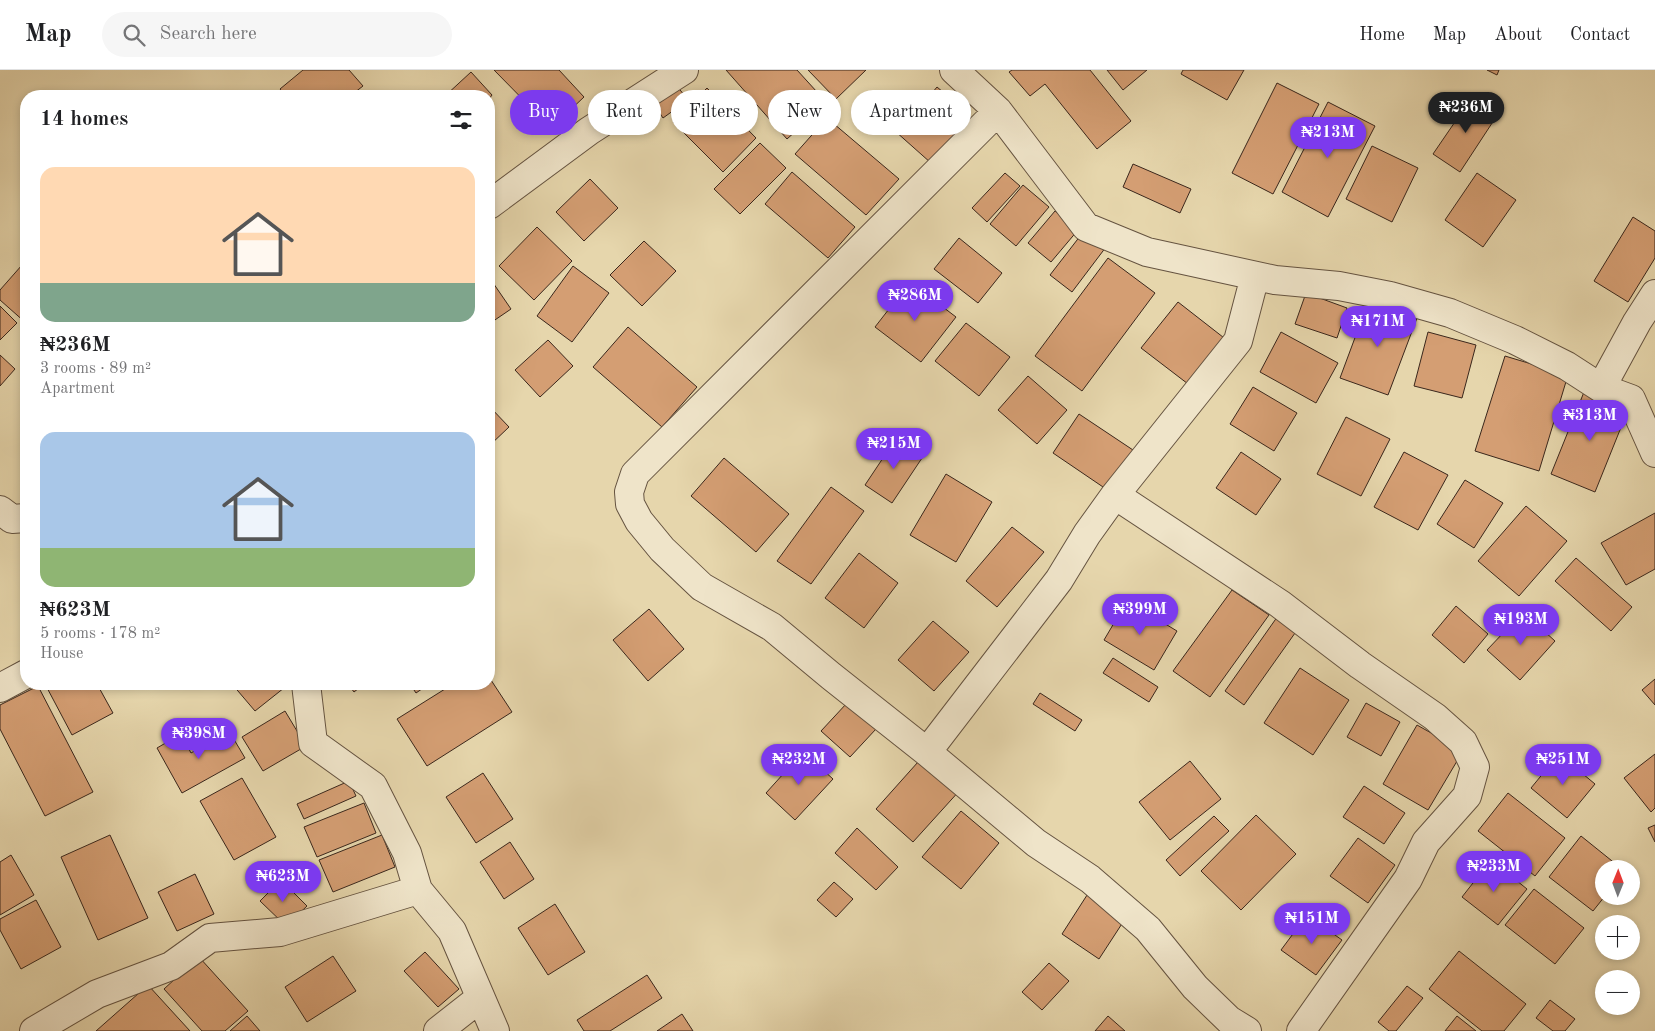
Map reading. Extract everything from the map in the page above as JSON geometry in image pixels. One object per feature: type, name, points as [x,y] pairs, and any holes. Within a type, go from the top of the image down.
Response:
[{"type":"street","points":[[495,201],[589,131],[684,70]]},
{"type":"street","points":[[954,70],[998,111],[1086,227],[1147,252],[1275,280],[1339,286],[1373,292],[1450,313],[1515,340],[1558,362],[1601,388],[1631,399],[1655,453]]},
{"type":"street","points":[[998,111],[635,474],[629,492],[630,504],[639,521],[662,548],[702,587],[772,627],[1036,843],[1090,879],[1148,929],[1195,987],[1229,1020],[1247,1031]]},
{"type":"street","points":[[927,752],[1059,580],[1087,534],[1115,495],[1238,341],[1255,276]]},
{"type":"street","points":[[1601,388],[1637,322],[1655,294]]},
{"type":"street","points":[[1115,495],[1280,604],[1360,665],[1435,717],[1463,742],[1475,766],[1467,796],[1426,842],[1408,879],[1301,1031]]},
{"type":"street","points":[[0,510],[12,519],[20,518]]},
{"type":"street","points":[[0,688],[20,677]]},
{"type":"street","points":[[307,690],[313,743],[373,786],[407,852],[418,890],[452,931],[495,1031]]},
{"type":"street","points":[[34,1031],[97,994],[171,966],[210,938],[280,932],[418,890]]},
{"type":"street","points":[[438,1031],[480,998]]},
{"type":"building","points":[[303,70],[349,70],[363,86],[358,90],[280,89]]},
{"type":"building","points":[[494,70],[559,70],[578,90],[514,90]]},
{"type":"building","points":[[726,70],[797,70],[815,90],[768,90],[768,118],[758,106],[758,90],[744,90]]},
{"type":"building","points":[[808,70],[866,70],[841,94],[841,90],[827,90]]},
{"type":"building","points":[[1012,70],[1090,70],[1131,121],[1097,149],[1045,84],[1030,96],[1009,72]]},
{"type":"building","points":[[1107,70],[1147,70],[1123,90]]},
{"type":"building","points":[[1183,70],[1244,70],[1227,100],[1181,74]]},
{"type":"building","points":[[1487,70],[1499,70],[1497,75]]},
{"type":"building","points":[[471,72],[487,90],[452,90]]},
{"type":"building","points":[[1277,83],[1319,104],[1273,194],[1232,173]]},
{"type":"building","points":[[677,86],[680,90],[671,90]]},
{"type":"building","points":[[671,90],[671,112],[663,118],[661,115],[661,97]]},
{"type":"building","points":[[578,91],[584,97],[578,103]]},
{"type":"building","points":[[1472,97],[1498,114],[1460,172],[1433,154]]},
{"type":"building","points":[[1328,102],[1375,126],[1328,217],[1282,192]]},
{"type":"building","points":[[841,130],[899,179],[866,215],[795,154],[812,135],[841,135]]},
{"type":"building","points":[[686,135],[753,135],[756,138],[723,172]]},
{"type":"building","points":[[783,135],[791,135],[787,139]]},
{"type":"building","points":[[900,135],[955,135],[931,163]]},
{"type":"building","points":[[760,143],[786,168],[740,214],[714,189]]},
{"type":"building","points":[[1372,146],[1418,168],[1392,222],[1346,199]]},
{"type":"building","points":[[1133,164],[1191,189],[1180,213],[1123,187]]},
{"type":"building","points":[[792,172],[855,227],[828,258],[765,204]]},
{"type":"building","points":[[1005,173],[1020,186],[987,222],[972,208]]},
{"type":"building","points":[[1477,173],[1516,200],[1483,247],[1445,220]]},
{"type":"building","points":[[590,179],[618,208],[584,241],[556,212]]},
{"type":"building","points":[[1023,185],[1049,207],[1016,246],[990,224]]},
{"type":"building","points":[[1055,211],[1078,230],[1051,262],[1028,243]]},
{"type":"building","points":[[1633,217],[1655,231],[1655,258],[1628,302],[1594,281]]},
{"type":"building","points":[[537,227],[572,261],[534,300],[499,266]]},
{"type":"building","points":[[1084,231],[1106,247],[1072,292],[1050,275]]},
{"type":"building","points":[[959,238],[1002,273],[978,303],[934,269]]},
{"type":"building","points":[[644,241],[676,271],[642,306],[610,275]]},
{"type":"building","points":[[1108,258],[1155,293],[1082,391],[1035,356]]},
{"type":"building","points":[[573,266],[609,293],[572,342],[537,316]]},
{"type":"building","points":[[20,267],[20,318],[0,300],[0,290]]},
{"type":"building","points":[[910,282],[956,317],[921,362],[875,327]]},
{"type":"building","points":[[495,286],[511,309],[495,320]]},
{"type":"building","points":[[1306,293],[1347,308],[1337,338],[1295,324]]},
{"type":"building","points":[[1369,300],[1417,318],[1388,395],[1340,378]]},
{"type":"building","points":[[1178,302],[1228,341],[1192,387],[1141,348]]},
{"type":"building","points":[[0,306],[17,323],[0,340]]},
{"type":"building","points":[[966,323],[1010,357],[979,396],[935,361]]},
{"type":"building","points":[[628,327],[697,387],[662,427],[593,367]]},
{"type":"building","points":[[1281,332],[1338,363],[1316,403],[1260,372]]},
{"type":"building","points":[[1428,332],[1476,345],[1462,398],[1414,386]]},
{"type":"building","points":[[548,340],[573,366],[540,397],[515,370]]},
{"type":"building","points":[[0,355],[15,369],[0,386]]},
{"type":"building","points":[[1505,356],[1568,375],[1539,471],[1475,451]]},
{"type":"building","points":[[1028,376],[1067,410],[1037,444],[998,410]]},
{"type":"building","points":[[1253,387],[1297,413],[1274,451],[1230,424]]},
{"type":"building","points":[[1584,392],[1628,410],[1595,492],[1551,474]]},
{"type":"building","points":[[495,412],[509,427],[495,440]]},
{"type":"building","points":[[1079,414],[1133,450],[1106,489],[1053,453]]},
{"type":"building","points":[[1346,417],[1390,439],[1361,496],[1317,474]]},
{"type":"building","points":[[897,437],[924,455],[892,503],[865,485]]},
{"type":"building","points":[[1241,452],[1281,479],[1256,515],[1216,488]]},
{"type":"building","points":[[1404,452],[1448,475],[1418,530],[1374,507]]},
{"type":"building","points":[[724,458],[789,514],[756,552],[691,496]]},
{"type":"building","points":[[946,474],[992,502],[956,562],[910,535]]},
{"type":"building","points":[[1465,480],[1503,503],[1474,548],[1437,524]]},
{"type":"building","points":[[831,487],[864,511],[811,584],[777,561]]},
{"type":"building","points":[[1526,506],[1567,541],[1519,596],[1478,561]]},
{"type":"building","points":[[1655,513],[1655,569],[1626,585],[1601,543]]},
{"type":"building","points":[[1012,527],[1044,552],[997,607],[966,581]]},
{"type":"building","points":[[859,553],[898,583],[864,628],[825,598]]},
{"type":"building","points":[[1576,558],[1632,607],[1611,631],[1555,581]]},
{"type":"building","points":[[1232,590],[1269,615],[1210,697],[1173,671]]},
{"type":"building","points":[[1127,601],[1177,631],[1154,670],[1104,640]]},
{"type":"building","points":[[1456,606],[1488,634],[1464,663],[1432,635]]},
{"type":"building","points":[[649,609],[684,649],[648,681],[613,640]]},
{"type":"building","points":[[1523,612],[1555,641],[1520,680],[1487,650]]},
{"type":"building","points":[[1280,613],[1300,626],[1244,705],[1225,691]]},
{"type":"building","points":[[933,621],[969,652],[934,691],[898,660]]},
{"type":"building","points":[[1113,658],[1158,687],[1149,702],[1103,673]]},
{"type":"building","points":[[1300,668],[1349,700],[1313,755],[1264,723]]},
{"type":"building","points":[[1655,679],[1655,705],[1642,690]]},
{"type":"building","points":[[495,686],[512,712],[427,766],[397,719],[443,690],[495,690]]},
{"type":"building","points":[[30,690],[40,690],[93,792],[45,816],[0,729],[0,705]]},
{"type":"building","points":[[48,690],[100,690],[113,713],[72,735]]},
{"type":"building","points":[[237,690],[281,690],[255,711]]},
{"type":"building","points":[[1040,693],[1082,720],[1075,731],[1033,704]]},
{"type":"building","points":[[847,703],[876,729],[850,757],[821,731]]},
{"type":"building","points":[[1366,703],[1400,722],[1381,756],[1347,737]]},
{"type":"building","points":[[285,711],[306,746],[263,771],[242,737]]},
{"type":"building","points":[[1417,725],[1463,751],[1428,810],[1383,784]]},
{"type":"building","points":[[229,731],[245,758],[182,793],[157,748],[181,734],[191,753]]},
{"type":"building","points":[[803,752],[833,779],[795,820],[766,793]]},
{"type":"building","points":[[1559,754],[1595,784],[1567,818],[1531,788]]},
{"type":"building","points":[[1655,754],[1655,808],[1651,812],[1624,778]]},
{"type":"building","points":[[1190,761],[1221,799],[1170,840],[1139,802]]},
{"type":"building","points":[[918,762],[961,789],[913,842],[876,809]]},
{"type":"building","points":[[483,773],[513,819],[476,843],[446,797]]},
{"type":"building","points":[[242,778],[276,837],[234,860],[200,801]]},
{"type":"building","points":[[349,781],[356,796],[304,819],[297,804]]},
{"type":"building","points":[[1364,786],[1405,813],[1384,844],[1343,817]]},
{"type":"building","points":[[1508,793],[1565,838],[1535,876],[1478,831]]},
{"type":"building","points":[[364,803],[376,833],[317,857],[304,827]]},
{"type":"building","points":[[961,811],[999,843],[961,889],[922,857]]},
{"type":"building","points":[[1256,815],[1296,854],[1241,910],[1201,871]]},
{"type":"building","points":[[1214,816],[1229,831],[1180,876],[1166,860]]},
{"type":"building","points":[[1655,825],[1655,842],[1648,828]]},
{"type":"building","points":[[857,828],[898,867],[876,890],[835,853]]},
{"type":"building","points":[[110,835],[148,918],[98,940],[61,857]]},
{"type":"building","points":[[382,835],[395,867],[333,892],[319,860]]},
{"type":"building","points":[[1581,836],[1611,860],[1595,860],[1595,905],[1598,905],[1593,911],[1549,877]]},
{"type":"building","points":[[1358,838],[1395,865],[1368,903],[1330,876]]},
{"type":"building","points":[[510,842],[534,879],[504,899],[480,862]]},
{"type":"building","points":[[11,855],[34,895],[0,915],[0,862]]},
{"type":"building","points":[[1491,860],[1527,889],[1498,925],[1462,897]]},
{"type":"building","points":[[195,874],[214,914],[177,931],[158,892]]},
{"type":"building","points":[[281,880],[307,906],[286,926],[260,901]]},
{"type":"building","points":[[834,882],[853,899],[836,917],[817,900]]},
{"type":"building","points":[[1534,889],[1584,928],[1555,964],[1505,925]]},
{"type":"building","points":[[1089,892],[1127,916],[1099,959],[1062,934]]},
{"type":"building","points":[[36,900],[61,947],[21,969],[0,930],[0,919]]},
{"type":"building","points":[[555,904],[585,952],[548,975],[518,928]]},
{"type":"building","points":[[1307,915],[1342,940],[1316,975],[1281,950]]},
{"type":"building","points":[[1459,951],[1526,1004],[1504,1031],[1482,1031],[1429,989]]},
{"type":"building","points":[[425,952],[459,989],[438,1007],[404,971]]},
{"type":"building","points":[[333,956],[356,991],[307,1022],[285,987]]},
{"type":"building","points":[[199,957],[248,1011],[225,1031],[202,1031],[164,989]]},
{"type":"building","points":[[1049,963],[1069,981],[1042,1010],[1022,992]]},
{"type":"building","points":[[647,975],[662,998],[610,1031],[584,1031],[577,1020]]},
{"type":"building","points":[[148,985],[190,1031],[96,1031]]},
{"type":"building","points":[[1407,986],[1423,998],[1396,1031],[1389,1031],[1378,1022]]},
{"type":"building","points":[[1550,1000],[1575,1019],[1565,1031],[1553,1031],[1536,1018]]},
{"type":"building","points":[[682,1014],[693,1031],[657,1031]]},
{"type":"building","points":[[247,1016],[260,1031],[230,1031]]},
{"type":"building","points":[[1108,1016],[1125,1031],[1095,1031]]},
{"type":"building","points":[[1457,1016],[1476,1031],[1445,1031]]}]
